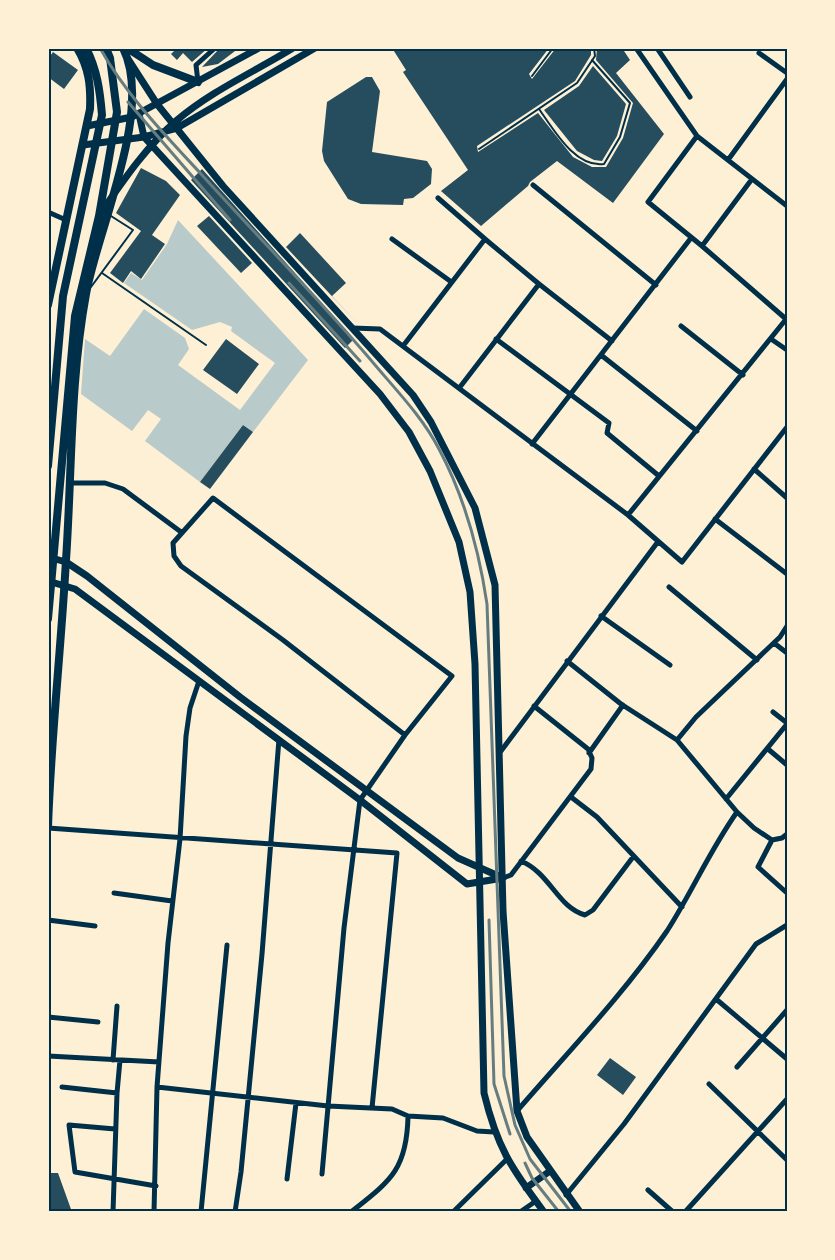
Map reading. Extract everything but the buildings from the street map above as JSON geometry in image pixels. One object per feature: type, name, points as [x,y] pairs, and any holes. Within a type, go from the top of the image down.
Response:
[{"type":"highway","points":[[48,305],[87,126],[90,88],[86,62],[77,48]]},
{"type":"highway","points":[[48,466],[63,296],[102,114],[93,61],[86,48]]},
{"type":"highway","points":[[48,827],[51,735],[86,294],[103,214],[117,112],[110,58],[106,48]]},
{"type":"highway","points":[[48,619],[75,316],[103,214],[136,115],[128,58],[123,48]]},
{"type":"highway","points":[[127,48],[153,65],[198,82]]},
{"type":"main road","points":[[87,126],[136,115],[259,48]]},
{"type":"main road","points":[[103,214],[145,152],[177,121],[207,99],[293,48]]},
{"type":"main road","points":[[83,145],[144,137],[177,128],[315,48]]},
{"type":"main road","points":[[128,58],[157,104],[223,186],[413,395],[431,422],[475,508],[495,585],[503,878],[517,1111],[527,1137],[580,1212]]},
{"type":"main road","points":[[136,115],[144,137],[380,394],[409,432],[430,471],[459,542],[470,592],[479,774],[478,882],[484,1093],[494,1132],[506,1160],[544,1212]]},
{"type":"main road","points":[[48,557],[66,562],[240,696],[458,858],[503,878]]},
{"type":"main road","points":[[48,581],[75,589],[279,739],[467,884],[503,878]]},
{"type":"main road","points":[[526,1188],[550,1171]]},
{"type":"street","points":[[198,82],[196,65],[215,48]]},
{"type":"street","points":[[636,48],[697,136],[786,202]]},
{"type":"street","points":[[657,48],[690,97]]},
{"type":"street","points":[[759,53],[787,73]]},
{"type":"street","points":[[728,160],[787,79]]},
{"type":"street","points":[[628,515],[787,318],[648,202],[697,136]]},
{"type":"street","points":[[702,246],[752,179]]},
{"type":"street","points":[[533,185],[656,285]]},
{"type":"street","points":[[438,198],[539,284],[612,342]]},
{"type":"street","points":[[48,212],[66,220]]},
{"type":"street","points":[[532,444],[692,238]]},
{"type":"street","points":[[392,239],[450,281]]},
{"type":"street","points":[[403,346],[450,281],[485,239]]},
{"type":"street","points":[[460,387],[539,284]]},
{"type":"street","points":[[681,326],[743,375]]},
{"type":"street","points":[[352,328],[377,327],[628,515],[657,543],[682,562],[787,427]]},
{"type":"street","points":[[496,339],[609,423],[607,433],[659,476]]},
{"type":"street","points":[[771,339],[787,350]]},
{"type":"street","points":[[602,355],[697,431]]},
{"type":"street","points":[[754,469],[787,498]]},
{"type":"street","points":[[70,483],[105,483],[123,489],[181,532]]},
{"type":"street","points":[[322,1174],[352,851],[360,800],[405,735],[452,676],[213,498],[173,543],[174,556],[181,566],[283,640],[405,735]]},
{"type":"street","points":[[715,519],[787,574]]},
{"type":"street","points":[[501,751],[657,543]]},
{"type":"street","points":[[669,587],[757,660]]},
{"type":"street","points":[[601,616],[670,665]]},
{"type":"street","points":[[677,740],[696,717],[774,643],[787,626]]},
{"type":"street","points":[[774,643],[787,653]]},
{"type":"street","points":[[567,661],[623,705],[677,740],[726,800],[754,828],[772,840],[782,838],[787,834]]},
{"type":"street","points":[[154,1212],[157,1087],[172,901],[180,839],[186,736],[190,708],[199,681]]},
{"type":"street","points":[[590,753],[623,705]]},
{"type":"street","points":[[503,878],[511,875],[591,769],[590,753],[534,706]]},
{"type":"street","points":[[726,800],[787,724],[773,712]]},
{"type":"street","points":[[235,1212],[248,1098],[279,739]]},
{"type":"street","points":[[768,749],[787,765]]},
{"type":"street","points":[[571,797],[597,817],[682,907]]},
{"type":"street","points":[[517,1111],[625,986],[682,907],[718,838],[737,812]]},
{"type":"street","points":[[48,827],[180,839],[397,853],[372,1108]]},
{"type":"street","points":[[772,840],[758,867],[787,893]]},
{"type":"street","points":[[521,861],[543,875],[566,904],[585,915],[592,910],[633,857]]},
{"type":"street","points":[[114,893],[172,901]]},
{"type":"street","points":[[48,920],[95,926]]},
{"type":"street","points":[[566,1195],[624,1124],[756,944],[787,925]]},
{"type":"street","points":[[201,1212],[227,945]]},
{"type":"street","points":[[716,999],[760,1039],[787,1059]]},
{"type":"street","points":[[113,1212],[117,1006]]},
{"type":"street","points":[[737,1067],[787,1010]]},
{"type":"street","points":[[48,1017],[98,1022]]},
{"type":"street","points":[[48,1056],[159,1062]]},
{"type":"street","points":[[708,1084],[787,1160]]},
{"type":"street","points":[[62,1087],[117,1093]]},
{"type":"street","points":[[157,1087],[328,1106],[392,1109],[408,1116],[443,1118],[477,1131],[494,1132]]},
{"type":"street","points":[[685,1212],[787,1099]]},
{"type":"street","points":[[287,1179],[296,1103]]},
{"type":"street","points":[[351,1212],[385,1186],[395,1173],[402,1159],[408,1116]]},
{"type":"street","points":[[115,1129],[70,1124],[68,1127],[76,1173],[156,1186]]},
{"type":"street","points":[[453,1212],[506,1160]]},
{"type":"street","points":[[648,1190],[673,1212]]},
{"type":"street","points":[[520,1212],[536,1201]]},
{"type":"lane","points":[[532,76],[553,48]]},
{"type":"lane","points":[[479,149],[577,83],[592,60],[594,48]]},
{"type":"lane","points":[[539,109],[577,156],[593,166],[604,164],[621,137],[630,103],[592,60]]},
{"type":"lane","points":[[86,294],[133,230],[103,214]]},
{"type":"lane","points":[[102,273],[206,345]]},
{"type":"shaded area","points":[[178,220],[308,360],[253,432],[243,425],[200,482],[145,441],[161,419],[148,410],[132,431],[81,394],[85,339],[110,356],[144,309],[185,338],[189,349],[178,365],[240,410],[275,363],[231,331],[232,327],[220,322],[192,330],[124,283],[131,273],[142,280],[167,244]]},
{"type":"railway","points":[[100,48],[122,82],[147,114],[329,312],[407,403],[432,437],[464,505],[480,564],[487,604],[504,1076],[515,1125],[530,1159],[571,1212]]},
{"type":"railway","points":[[128,102],[230,220]]},
{"type":"railway","points":[[289,283],[360,361]]},
{"type":"railway","points":[[489,920],[494,1084],[510,1134]]},
{"type":"railway","points":[[525,1163],[532,1178],[559,1212]]}]
